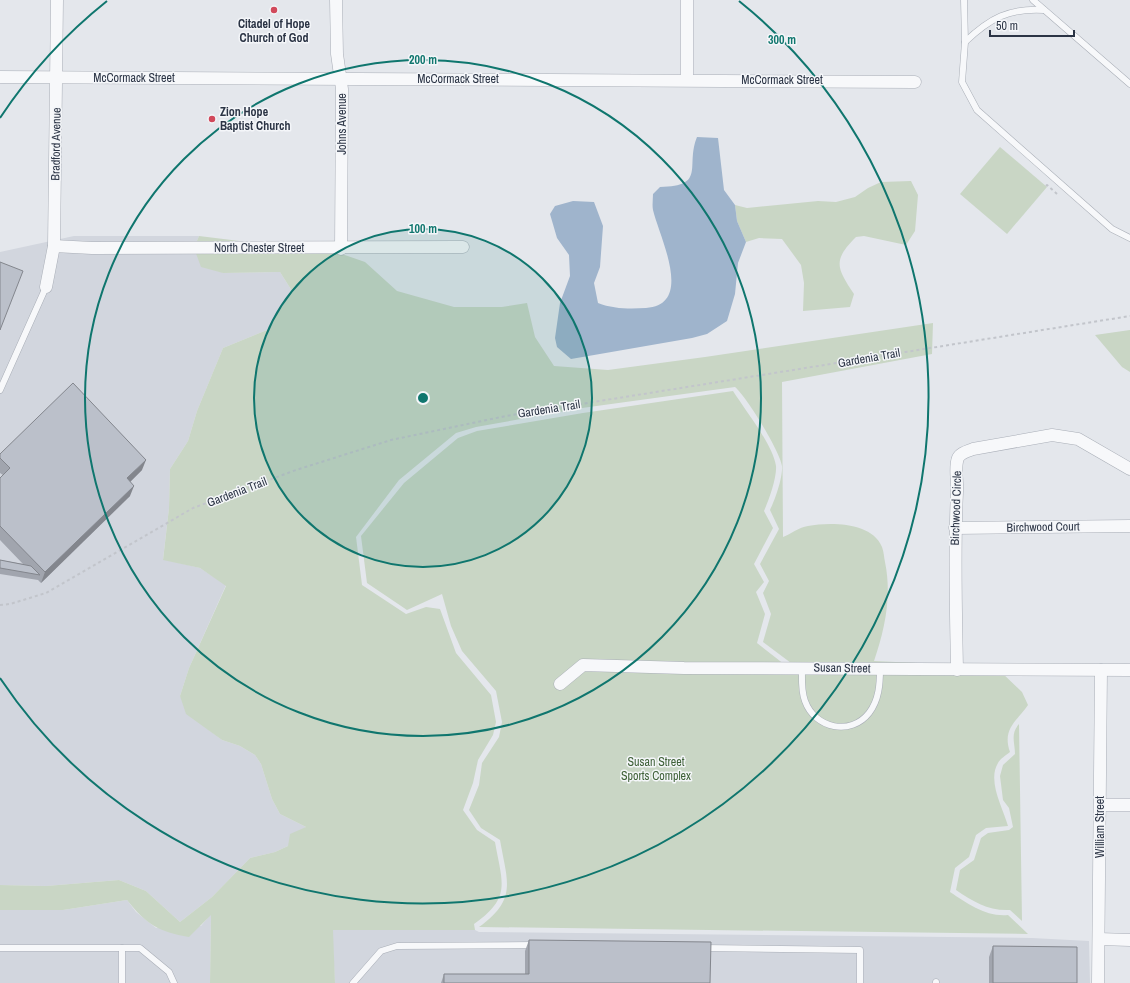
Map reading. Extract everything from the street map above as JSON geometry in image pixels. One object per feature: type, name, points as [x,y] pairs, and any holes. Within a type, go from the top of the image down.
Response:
[{"type":"street","name":"Bradford Avenue","points":[[46,287],[54,246],[56,0]]},
{"type":"street","name":"Johns Avenue","points":[[336,0],[337,54],[342,89],[341,249]]},
{"type":"street","points":[[687,0],[687,80]]},
{"type":"street","name":"McCormack Street","points":[[0,77],[915,82]]},
{"type":"street","name":"North Chester Street","points":[[54,246],[92,248],[341,249],[463,247]]},
{"type":"street","name":"Birchwood Circle","points":[[957,670],[955,528],[958,458],[961,454],[973,449],[1052,435],[1078,439],[1130,470]]},
{"type":"street","name":"Birchwood Court","points":[[955,528],[1130,526]]},
{"type":"street","name":"Susan Street","points":[[560,684],[583,665],[957,670],[1130,670]]},
{"type":"street","name":"William Street","points":[[1098,983],[1101,805],[1101,670]]},
{"type":"street","points":[[1101,805],[1130,805]]},
{"type":"street","points":[[1099,939],[1130,940]]},
{"type":"lane","points":[[964,0],[965,42],[962,82],[977,110],[1112,228],[1130,238]]},
{"type":"lane","points":[[1033,0],[1130,84]]},
{"type":"lane","points":[[965,42],[982,26],[996,18],[1021,10],[1044,10]]},
{"type":"lane","points":[[0,390],[46,287]]},
{"type":"lane","points":[[802,668],[803,692],[809,709],[821,721],[830,726],[845,727],[861,721],[875,704],[879,690],[880,669]]},
{"type":"lane","points":[[354,983],[381,951],[397,946],[539,945]]},
{"type":"lane","points":[[0,948],[140,948],[169,972],[174,983]]},
{"type":"lane","points":[[122,948],[122,983]]},
{"type":"lane","points":[[696,948],[860,950],[860,983]]},
{"type":"path","name":"Gardenia Trail","points":[[0,605],[10,604],[46,593],[193,508],[296,470],[391,440],[506,416],[1130,316]]},
{"type":"shaded area","points":[[74,236],[199,236],[194,248],[223,273],[280,272],[292,291],[267,330],[223,348],[197,411],[188,441],[170,469],[169,508],[163,559],[200,568],[226,585],[189,668],[180,696],[205,727],[222,740],[240,746],[255,755],[261,764],[272,799],[280,814],[306,827],[288,846],[275,852],[250,858],[212,897],[180,922],[146,891],[119,880],[46,886],[0,885],[0,252]]},
{"type":"shaded area","points":[[127,900],[136,912],[156,928],[201,926],[211,914],[210,983],[0,983],[0,910],[63,910]]},
{"type":"shaded area","points":[[332,930],[475,930],[479,932],[1032,938],[1089,941],[1090,983],[335,983]]},
{"type":"green space","points":[[1000,147],[1047,187],[1007,234],[960,194]]},
{"type":"green space","points":[[911,181],[918,195],[915,231],[906,245],[864,236],[856,237],[843,252],[840,259],[841,271],[854,294],[850,307],[803,311],[804,283],[801,265],[782,239],[759,238],[746,242],[737,221],[735,205],[747,208],[818,201],[836,202],[855,197],[868,188],[881,182]]},
{"type":"green space","points":[[199,236],[339,253],[365,262],[397,291],[454,307],[502,307],[527,303],[535,337],[554,366],[608,370],[933,323],[932,354],[782,382],[783,537],[805,527],[838,524],[860,528],[877,539],[883,549],[888,587],[884,625],[874,661],[939,664],[791,663],[763,642],[771,614],[763,593],[769,581],[760,564],[779,529],[770,510],[780,482],[782,466],[780,459],[762,424],[747,401],[735,387],[582,408],[476,427],[456,433],[399,480],[356,537],[362,585],[406,614],[426,607],[440,609],[456,653],[491,695],[496,722],[493,735],[478,760],[473,783],[463,810],[477,830],[495,842],[500,868],[501,888],[499,897],[494,906],[474,924],[475,930],[333,930],[335,983],[210,983],[211,915],[189,937],[169,932],[154,926],[140,915],[127,900],[63,910],[0,910],[0,885],[46,886],[119,880],[146,891],[180,922],[212,897],[250,858],[275,852],[288,846],[290,834],[306,827],[280,814],[272,799],[261,764],[255,755],[240,746],[222,740],[186,714],[180,696],[189,668],[226,586],[200,568],[163,560],[169,508],[170,469],[188,441],[197,411],[223,348],[267,330],[292,291],[280,272],[223,273],[201,267],[194,248]]},
{"type":"green space","points":[[1130,330],[1130,372],[1122,367],[1095,335]]},
{"type":"green space","name":"Susan Street Sports Complex","points":[[733,391],[770,448],[776,466],[774,482],[764,511],[773,528],[754,564],[764,582],[756,592],[765,614],[757,643],[789,668],[999,670],[1022,692],[1028,705],[1015,721],[1009,732],[1008,744],[1010,752],[998,763],[994,778],[997,794],[1008,826],[986,828],[976,835],[969,857],[955,868],[950,892],[970,905],[985,912],[1008,915],[1028,934],[479,927],[500,907],[505,898],[507,888],[507,878],[500,840],[481,828],[469,810],[479,785],[482,763],[499,737],[502,722],[496,691],[462,651],[451,626],[442,594],[407,610],[367,583],[361,536],[404,483],[458,438],[477,431],[583,413]]},
{"type":"green space","points":[[1019,724],[1022,921],[1010,910],[995,909],[982,905],[956,890],[960,870],[974,860],[981,838],[988,833],[1009,830],[1013,827],[1009,808],[1003,800],[1000,776],[1003,765],[1015,754],[1014,735]]},
{"type":"water","points":[[697,137],[718,138],[724,190],[735,205],[737,221],[746,242],[738,263],[735,294],[727,321],[707,334],[692,338],[571,359],[557,347],[555,338],[560,303],[570,276],[569,255],[557,238],[550,214],[555,206],[573,201],[594,202],[603,226],[600,267],[594,283],[598,303],[628,308],[646,308],[661,304],[669,295],[671,283],[670,268],[653,210],[653,194],[660,187],[675,186],[684,183],[689,178],[692,172],[694,147]]},
{"type":"building","points":[[0,262],[23,271],[0,330]]},
{"type":"building","points":[[73,383],[146,460],[127,478],[134,486],[45,572],[0,526],[0,478],[10,468],[0,458],[0,454]]},
{"type":"building","points":[[0,560],[31,566],[40,575],[0,568]]},
{"type":"building","points":[[529,940],[711,942],[710,983],[444,983],[444,974],[529,974]]},
{"type":"building","points":[[993,946],[1077,947],[1077,983],[993,983]]},
{"type":"place","name":"Citadel of Hope Church of God","points":[[274,10]]},
{"type":"place","name":"Zion Hope Baptist Church","points":[[212,119]]}]
